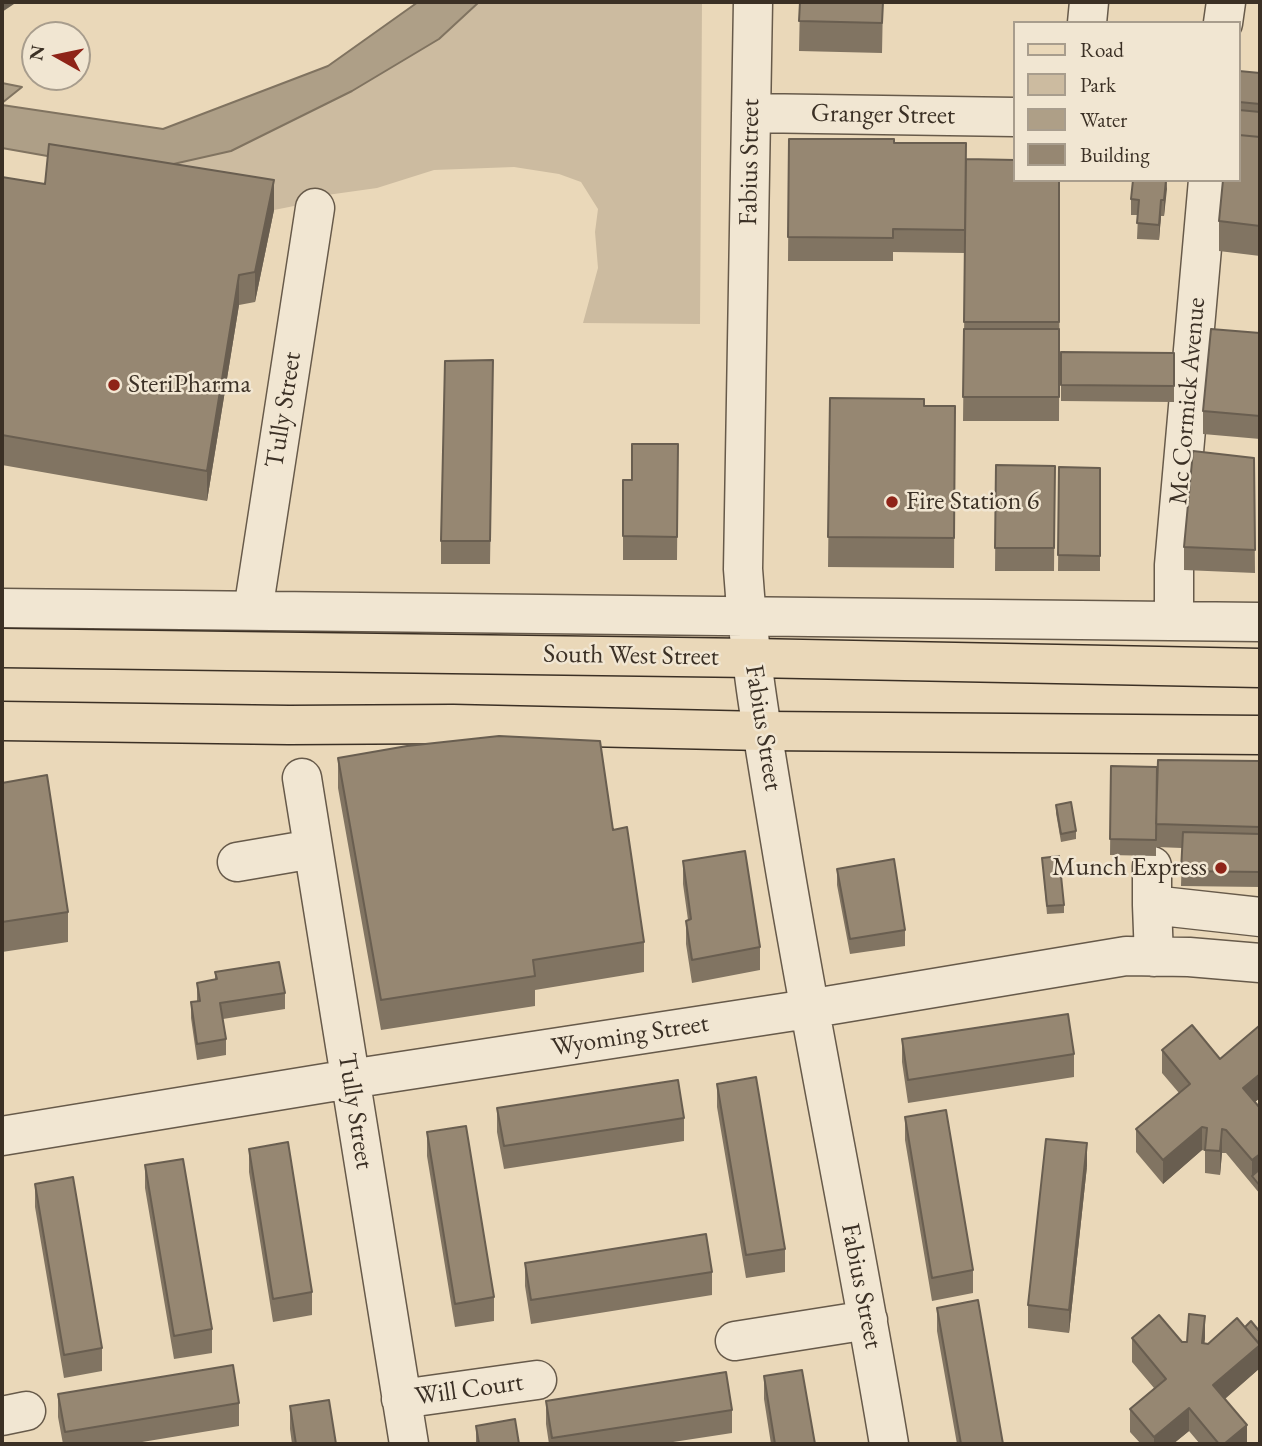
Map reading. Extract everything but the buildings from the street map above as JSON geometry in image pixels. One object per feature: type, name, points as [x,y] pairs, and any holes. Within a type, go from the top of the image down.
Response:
[{"type":"main road","name":"South West Street","points":[[2,648],[1260,668]]},
{"type":"main road","points":[[2,721],[1260,735]]},
{"type":"street","name":"Fabius Street","points":[[753,2],[743,569],[746,615],[808,1009],[869,1320],[889,1444]]},
{"type":"street","points":[[1087,21],[1089,2]]},
{"type":"street","points":[[1223,21],[1226,2]]},
{"type":"street","name":"Granger Street","points":[[751,113],[1014,117]]},
{"type":"street","name":"Mc Cormick Avenue","points":[[1174,621],[1174,565],[1208,182]]},
{"type":"street","name":"Tully Street","points":[[253,611],[316,208]]},
{"type":"street","name":"South West Street","points":[[2,608],[1260,622]]},
{"type":"street","name":"Tully Street","points":[[302,778],[409,1444]]},
{"type":"street","points":[[237,862],[313,849]]},
{"type":"street","points":[[1152,866],[1154,957]]},
{"type":"street","points":[[1152,905],[1260,917]]},
{"type":"street","name":"Wyoming Street","points":[[2,1136],[1126,956],[1189,957],[1260,963]]},
{"type":"street","points":[[735,1341],[869,1320]]},
{"type":"street","name":"Will Court","points":[[401,1399],[537,1380]]},
{"type":"green space","points":[[479,2],[702,2],[700,324],[583,323],[598,268],[595,232],[598,209],[581,182],[559,174],[514,167],[434,170],[377,188],[327,195],[319,201],[274,210],[138,172],[439,39]]},
{"type":"water","points":[[418,2],[479,2],[439,39],[352,91],[231,151],[138,172],[2,148],[2,105],[163,129],[328,66]]},
{"type":"water","points":[[2,83],[21,87],[21,88],[2,103]]},
{"type":"place","name":"SteriPharma","points":[[114,385]]},
{"type":"place","name":"Fire Station 6","points":[[892,502]]},
{"type":"place","name":"Munch Express","points":[[1221,868]]}]
